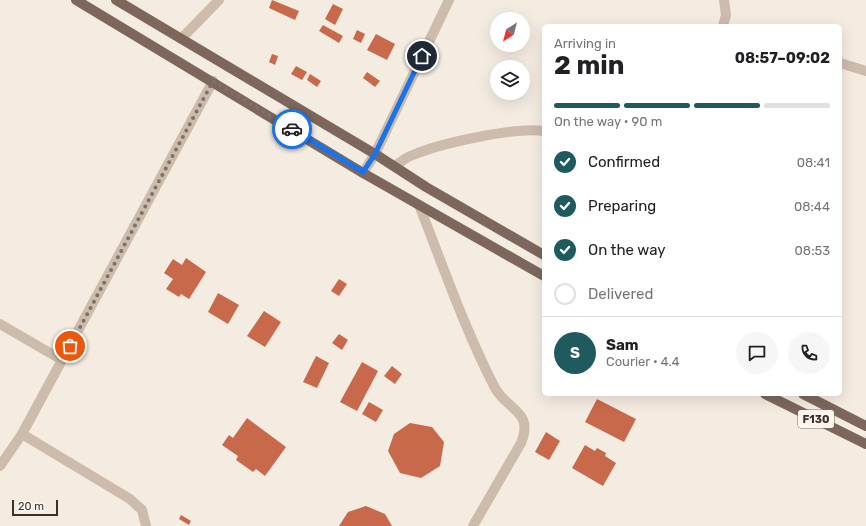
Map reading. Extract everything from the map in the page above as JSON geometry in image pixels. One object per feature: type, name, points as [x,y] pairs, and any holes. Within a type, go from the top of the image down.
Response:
[{"type":"main road","points":[[76,0],[363,172],[542,275]]},
{"type":"main road","points":[[116,0],[375,154],[426,187],[542,254]]},
{"type":"main road","name":"F130","points":[[769,396],[866,444]]},
{"type":"main road","name":"F130","points":[[807,396],[866,426]]},
{"type":"street","points":[[181,39],[219,0]]},
{"type":"street","points":[[363,172],[375,154],[449,0]]},
{"type":"street","points":[[724,0],[726,15],[724,24]]},
{"type":"street","points":[[842,64],[866,71]]},
{"type":"street","points":[[0,466],[22,434],[213,81]]},
{"type":"street","points":[[394,166],[412,155],[463,140],[496,135],[542,131]]},
{"type":"street","points":[[419,205],[474,342],[496,390],[524,419],[526,431],[521,443],[473,526]]},
{"type":"street","points":[[0,324],[62,360]]},
{"type":"street","points":[[22,434],[130,499],[142,510],[146,526]]},
{"type":"building","points":[[272,0],[299,11],[295,20],[269,8]]},
{"type":"building","points":[[333,4],[343,9],[335,25],[325,19]]},
{"type":"building","points":[[323,25],[343,36],[339,43],[319,31]]},
{"type":"building","points":[[357,30],[365,34],[361,43],[353,39]]},
{"type":"building","points":[[376,34],[395,44],[387,60],[367,50]]},
{"type":"building","points":[[272,54],[278,56],[275,65],[269,62]]},
{"type":"building","points":[[296,66],[307,72],[302,80],[291,74]]},
{"type":"building","points":[[367,72],[380,81],[375,87],[363,78]]},
{"type":"building","points":[[310,74],[321,81],[317,87],[307,80]]},
{"type":"building","points":[[186,258],[206,272],[189,299],[181,294],[179,297],[166,289],[173,279],[164,273],[173,259],[182,265]]},
{"type":"building","points":[[339,279],[347,284],[339,296],[331,291]]},
{"type":"building","points":[[218,293],[239,305],[228,324],[208,312]]},
{"type":"building","points":[[264,311],[281,322],[265,347],[247,336]]},
{"type":"building","points":[[339,334],[348,340],[342,350],[332,343]]},
{"type":"building","points":[[316,356],[329,363],[317,388],[303,382]]},
{"type":"building","points":[[362,362],[378,371],[357,411],[340,402]]},
{"type":"building","points":[[392,366],[402,374],[395,384],[384,376]]},
{"type":"building","points":[[597,399],[636,419],[624,442],[585,422]]},
{"type":"building","points":[[369,402],[383,410],[376,422],[362,414]]},
{"type":"building","points":[[247,418],[286,447],[265,476],[256,469],[253,472],[236,460],[238,456],[222,445],[229,435],[233,438]]},
{"type":"building","points":[[410,423],[432,427],[444,442],[440,466],[421,478],[400,473],[388,451],[394,434]]},
{"type":"building","points":[[546,432],[560,441],[549,460],[535,452]]},
{"type":"building","points":[[585,445],[595,451],[597,448],[606,453],[605,456],[616,463],[603,486],[572,468]]},
{"type":"building","points":[[366,506],[385,514],[392,526],[339,526],[348,512]]},
{"type":"building","points":[[181,515],[191,521],[189,525],[179,519]]},
{"type":"way so far","points":[[70,346],[213,81],[292,129]]},
{"type":"route","points":[[292,129],[363,172],[375,154],[422,56]]}]
